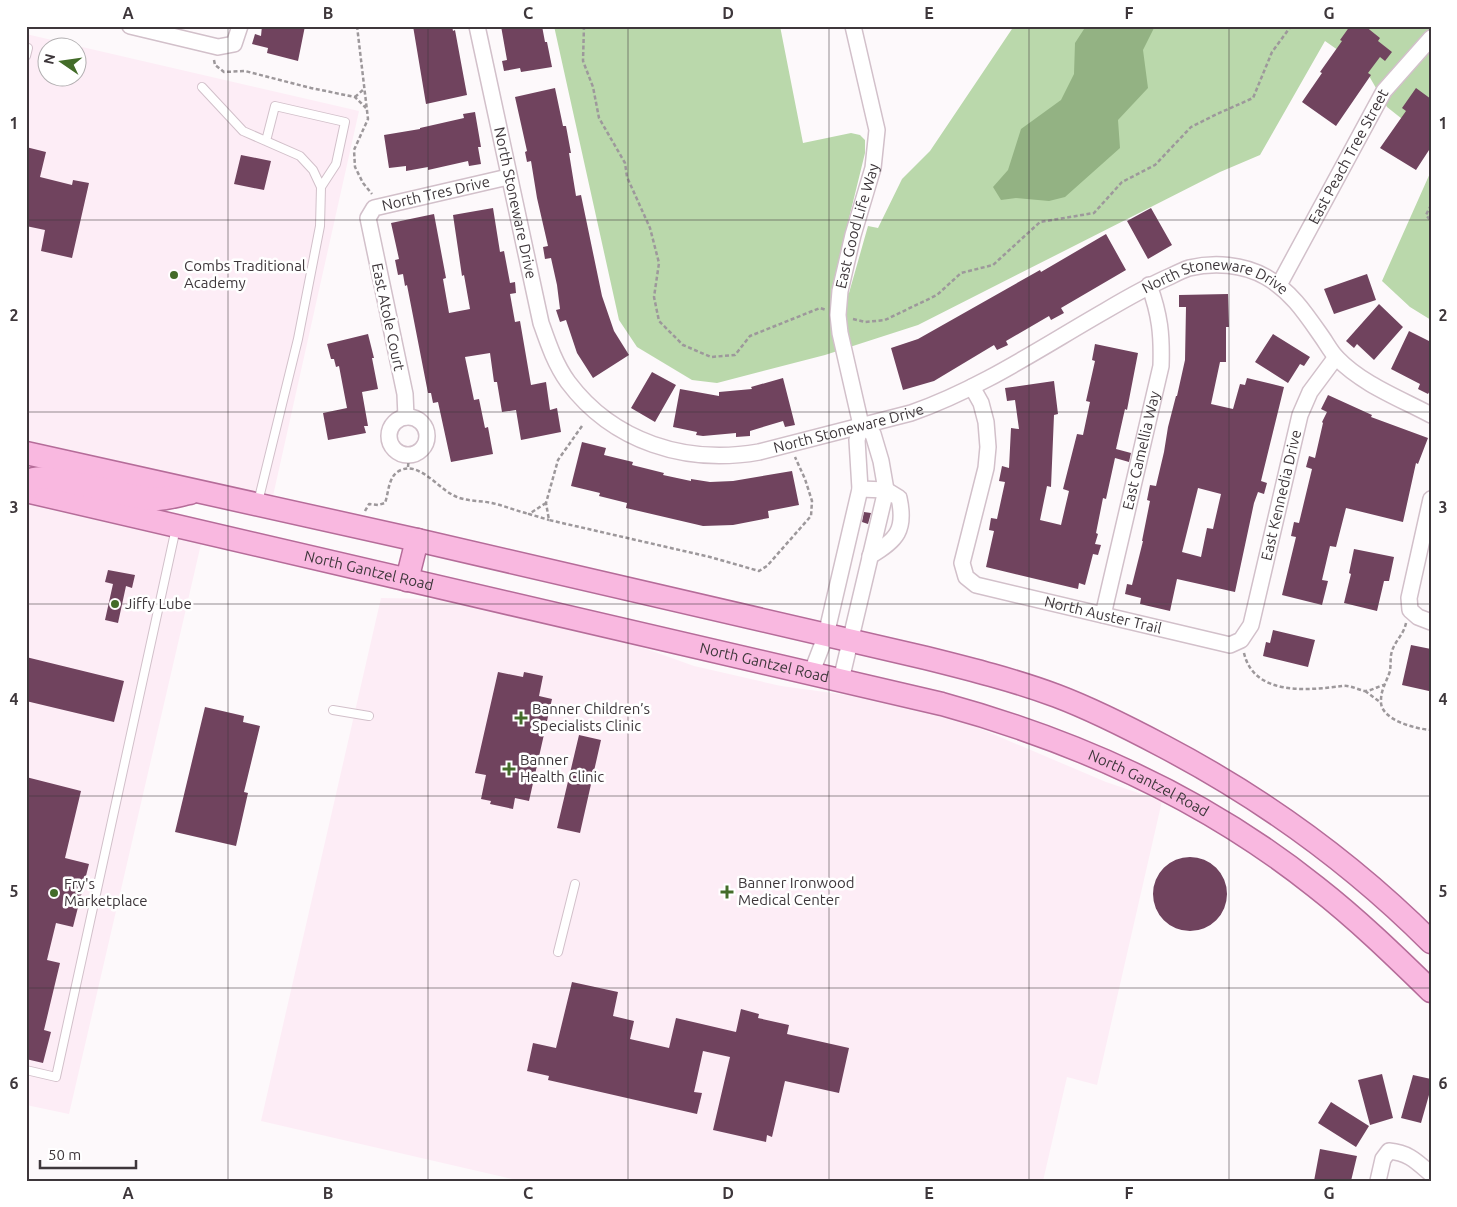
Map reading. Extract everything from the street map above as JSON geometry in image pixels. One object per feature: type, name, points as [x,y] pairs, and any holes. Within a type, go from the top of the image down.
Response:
[{"type":"main road","points":[[29,457],[200,491],[417,540],[849,640],[978,671],[1023,684],[1067,700],[1142,735],[1232,785],[1308,835],[1338,858],[1378,892],[1431,942]]},
{"type":"main road","points":[[26,491],[29,482],[40,478],[154,499],[200,491]]},
{"type":"main road","name":"North Gantzel Road","points":[[26,491],[841,680],[997,719],[1075,747],[1150,781],[1231,827],[1315,886],[1384,945],[1431,991]]},
{"type":"main road","points":[[407,580],[417,540]]},
{"type":"street","points":[[130,26],[218,47],[234,44],[240,26]]},
{"type":"street","name":"North Stoneware Drive","points":[[477,26],[508,177],[541,323],[555,360],[581,398],[628,432],[656,446],[672,451],[708,456],[739,456],[911,413],[934,405],[972,387],[1149,285],[1188,268],[1220,265],[1236,266],[1250,270],[1279,285],[1303,309],[1336,357],[1348,369],[1368,382],[1431,414]]},
{"type":"street","name":"East Good Life Way","points":[[811,674],[826,635],[860,489],[856,440],[861,425],[840,333],[838,315],[840,291],[853,235],[873,168],[877,130],[853,26]]},
{"type":"street","name":"East Peach Tree Street","points":[[1279,285],[1384,92],[1431,38]]},
{"type":"street","name":"North Tres Drive","points":[[371,213],[508,177]]},
{"type":"street","name":"East Atole Court","points":[[371,213],[405,394],[406,417]]},
{"type":"street","name":"East Camellia Way","points":[[1103,615],[1161,366],[1162,340],[1158,309],[1149,285]]},
{"type":"street","name":"East Kennedia Drive","points":[[1241,640],[1251,625],[1300,415],[1310,392],[1336,357]]},
{"type":"street","name":"North Auster Trail","points":[[972,387],[981,403],[986,422],[988,447],[986,468],[962,563],[966,576],[976,585],[1230,645],[1241,640]]},
{"type":"street","points":[[406,417],[418,419],[426,428],[428,434],[427,440],[420,451],[408,461],[392,446],[389,434],[395,423],[406,417]]},
{"type":"street","name":"East Good Life Way","points":[[841,680],[886,490],[881,461],[873,434],[861,425]]},
{"type":"street","points":[[860,489],[886,490],[899,498],[902,513],[900,528],[896,536],[886,546],[870,556]]},
{"type":"street","points":[[1431,499],[1408,598],[1410,610],[1418,617],[1431,622]]},
{"type":"street","points":[[1378,1181],[1384,1159],[1389,1151],[1402,1152],[1413,1158],[1431,1174]]},
{"type":"lane","points":[[26,48],[28,48],[26,56]]},
{"type":"lane","points":[[202,87],[243,131],[300,156],[313,170],[321,187],[320,226],[298,339],[257,504]]},
{"type":"lane","points":[[266,141],[275,106],[345,122],[336,164],[321,187]]},
{"type":"lane","points":[[26,1070],[56,1078],[120,777],[176,527]]},
{"type":"lane","points":[[333,710],[369,716]]},
{"type":"lane","points":[[558,952],[575,884]]},
{"type":"path","points":[[357,26],[368,119],[354,150],[355,167],[363,183],[372,193],[371,213]]},
{"type":"path","points":[[584,26],[583,61],[593,87],[598,118],[625,163],[627,177],[650,228],[659,263],[654,297],[659,321],[684,345],[711,357],[735,354],[750,336],[820,308],[865,322],[884,320],[937,295],[962,273],[993,265],[1040,222],[1094,213],[1122,182],[1155,165],[1191,127],[1253,98],[1272,52],[1292,26]]},
{"type":"path","points":[[218,47],[214,59],[215,65],[224,72],[245,71],[355,98],[367,109]]},
{"type":"path","points":[[355,98],[364,89]]},
{"type":"path","points":[[1431,205],[1426,215],[1431,221]]},
{"type":"path","points":[[549,520],[546,503],[558,460],[582,426]]},
{"type":"path","points":[[361,528],[366,508],[369,504],[378,505],[385,503],[391,479],[408,461],[452,495],[467,500],[493,503],[549,520],[710,557],[759,571],[767,566],[811,516],[812,501],[791,444]]},
{"type":"path","points":[[529,514],[546,503]]},
{"type":"path","points":[[1380,703],[1389,673],[1392,652],[1405,629],[1410,610]]},
{"type":"path","points":[[1241,640],[1245,659],[1256,674],[1270,684],[1285,689],[1312,690],[1344,686],[1365,691],[1380,703],[1386,714],[1400,722],[1423,730],[1431,730]]},
{"type":"path","points":[[1365,691],[1384,685]]},
{"type":"shaded area","points":[[554,26],[780,26],[803,143],[851,133],[860,135],[865,140],[865,153],[831,292],[849,293],[868,226],[878,228],[902,179],[930,151],[1014,26],[1431,26],[1431,142],[1387,107],[1365,69],[1325,41],[1260,155],[1220,172],[918,325],[825,355],[717,383],[692,380],[637,347],[619,320]]},
{"type":"shaded area","points":[[1086,26],[1155,26],[1143,50],[1148,88],[1118,120],[1120,148],[1065,197],[1049,201],[1016,198],[1001,200],[993,187],[1008,170],[1021,129],[1061,100],[1074,74],[1075,43]]},
{"type":"shaded area","name":"Combs Traditional Academy","points":[[26,34],[43,38],[38,38],[38,88],[88,88],[88,48],[359,111],[273,496],[26,440]]},
{"type":"shaded area","points":[[1431,171],[1431,320],[1410,307],[1382,281]]},
{"type":"shaded area","points":[[26,504],[201,544],[69,1114],[26,1105]]},
{"type":"shaded area","name":"Banner Ironwood Medical Center","points":[[381,598],[437,599],[638,646],[694,666],[781,686],[869,698],[967,723],[1106,782],[1162,801],[1097,1085],[1067,1077],[1043,1181],[521,1181],[261,1121]]},
{"type":"building","points":[[262,26],[305,26],[298,61],[267,53],[268,48],[252,44],[255,34],[261,36]]},
{"type":"building","points":[[413,26],[452,26],[453,31],[455,30],[467,95],[426,104]]},
{"type":"building","points":[[501,26],[542,26],[552,67],[521,72],[520,68],[504,71],[502,61],[507,60]]},
{"type":"building","points":[[1350,26],[1365,26],[1380,38],[1378,41],[1392,52],[1385,61],[1380,57],[1368,73],[1371,75],[1336,126],[1302,102]]},
{"type":"building","points":[[555,88],[563,126],[566,126],[576,196],[581,195],[602,296],[614,331],[629,355],[593,378],[577,353],[566,320],[560,322],[556,310],[560,309],[557,285],[551,258],[545,259],[543,247],[548,246],[531,161],[527,162],[525,152],[527,151],[515,97]]},
{"type":"building","points":[[1416,88],[1431,99],[1431,147],[1416,170],[1380,148],[1406,111],[1402,108]]},
{"type":"building","points":[[475,112],[481,147],[478,147],[481,164],[469,166],[468,161],[428,170],[428,167],[406,171],[406,166],[389,168],[384,135],[420,129],[464,118],[463,114]]},
{"type":"building","points":[[26,147],[46,152],[40,177],[72,185],[73,180],[89,183],[72,258],[41,251],[45,230],[26,226]]},
{"type":"building","points":[[241,155],[271,161],[264,190],[234,184]]},
{"type":"building","points":[[493,208],[500,252],[504,251],[510,283],[515,282],[516,293],[510,294],[515,322],[520,321],[531,385],[546,382],[550,410],[557,408],[561,432],[521,440],[516,410],[502,412],[497,382],[494,382],[490,353],[465,357],[474,400],[479,399],[485,428],[488,427],[493,454],[451,462],[438,402],[433,403],[431,393],[428,393],[407,285],[405,286],[403,274],[398,275],[395,260],[399,259],[391,223],[434,214],[446,278],[443,279],[449,313],[470,309],[464,275],[462,276],[453,215]]},
{"type":"building","points":[[1151,208],[1172,245],[1148,259],[1127,221]]},
{"type":"building","points":[[1106,234],[1126,270],[1061,308],[1064,313],[1051,320],[1049,316],[1006,341],[1008,345],[997,350],[994,345],[934,381],[903,390],[891,348],[918,339]]},
{"type":"building","points":[[1367,274],[1376,300],[1334,314],[1324,289]]},
{"type":"building","points":[[1228,294],[1229,327],[1226,327],[1226,362],[1220,362],[1211,404],[1233,409],[1240,384],[1245,385],[1247,378],[1284,387],[1261,481],[1267,483],[1264,494],[1258,492],[1254,503],[1235,592],[1177,579],[1170,611],[1140,604],[1141,598],[1125,594],[1127,584],[1132,585],[1143,541],[1150,501],[1147,500],[1150,485],[1156,486],[1168,427],[1185,360],[1186,307],[1179,307],[1179,295]],"holes":[[[1198,488],[1221,494],[1213,529],[1207,528],[1201,557],[1182,552]]]},
{"type":"building","points":[[1379,304],[1403,327],[1374,360],[1357,344],[1354,348],[1346,341]]},
{"type":"building","points":[[1409,331],[1431,342],[1431,389],[1428,394],[1418,389],[1420,384],[1391,369]]},
{"type":"building","points":[[368,334],[374,358],[372,358],[378,389],[362,392],[368,426],[364,426],[366,433],[328,440],[323,413],[347,408],[339,366],[336,367],[334,359],[331,359],[327,344]]},
{"type":"building","points":[[1273,334],[1310,357],[1304,366],[1300,364],[1288,383],[1255,362]]},
{"type":"building","points":[[1095,344],[1138,353],[1127,410],[1125,409],[1116,449],[1131,453],[1129,462],[1115,458],[1106,499],[1103,498],[1096,533],[1098,534],[1095,544],[1101,545],[1098,555],[1093,554],[1085,585],[1079,583],[1078,589],[986,567],[994,531],[989,530],[991,518],[997,519],[1005,482],[999,481],[1002,466],[1009,468],[1011,428],[1019,429],[1015,400],[1007,401],[1005,388],[1054,381],[1058,414],[1054,415],[1051,487],[1047,486],[1040,520],[1061,525],[1069,491],[1063,489],[1077,434],[1083,435],[1090,402],[1086,401],[1095,361],[1092,360]]},
{"type":"building","points":[[652,372],[676,385],[655,422],[631,408]]},
{"type":"building","points":[[783,378],[795,425],[785,427],[783,421],[750,431],[750,436],[736,437],[736,433],[696,435],[697,432],[673,427],[680,389],[719,396],[719,392],[752,389],[751,387]]},
{"type":"building","points":[[1328,395],[1372,415],[1371,417],[1428,438],[1418,464],[1416,463],[1403,522],[1346,508],[1336,547],[1330,546],[1322,580],[1328,581],[1322,605],[1282,595],[1296,537],[1291,536],[1294,522],[1299,523],[1312,469],[1306,467],[1309,456],[1315,458],[1322,422],[1327,412],[1321,409]]},
{"type":"building","points":[[582,442],[606,448],[604,455],[633,462],[632,465],[664,473],[663,475],[691,481],[691,479],[710,482],[733,481],[792,471],[799,505],[768,511],[769,518],[733,525],[703,526],[626,508],[627,503],[599,496],[600,493],[571,486]]},
{"type":"building","points":[[864,512],[871,513],[868,524],[862,522]]},
{"type":"building","points":[[1354,549],[1394,557],[1389,581],[1384,581],[1377,611],[1344,603],[1351,574],[1349,573]]},
{"type":"building","name":"Jiffy Lube","points":[[108,570],[135,575],[132,588],[126,586],[118,623],[105,620],[113,584],[105,582]]},
{"type":"building","points":[[1273,630],[1315,640],[1308,667],[1263,656],[1266,642],[1270,643]]},
{"type":"building","points":[[1411,645],[1431,649],[1431,683],[1429,691],[1402,685]]},
{"type":"building","points":[[26,657],[124,681],[114,722],[26,701]]},
{"type":"building","points":[[498,672],[523,677],[524,672],[543,676],[539,696],[552,699],[529,801],[515,798],[513,809],[490,804],[491,801],[481,799],[486,775],[475,773]]},
{"type":"building","points":[[205,707],[244,716],[243,722],[260,726],[244,792],[248,793],[236,846],[175,832]]},
{"type":"building","points":[[579,735],[601,740],[580,833],[557,828]]},
{"type":"building","name":"Fry's Marketplace","points":[[26,777],[81,791],[65,858],[89,864],[73,927],[56,923],[47,960],[60,963],[44,1030],[51,1032],[43,1063],[26,1059]]},
{"type":"building","points":[[1190,857],[1211,863],[1221,873],[1227,894],[1221,915],[1211,925],[1190,931],[1169,925],[1159,915],[1153,894],[1159,873],[1169,863]]},
{"type":"building","points":[[572,982],[618,992],[613,1016],[634,1021],[630,1039],[669,1048],[676,1018],[736,1032],[741,1009],[759,1014],[758,1018],[789,1025],[787,1034],[849,1048],[839,1093],[785,1081],[772,1137],[767,1135],[766,1142],[713,1130],[730,1057],[703,1051],[694,1092],[702,1093],[697,1114],[548,1080],[549,1076],[527,1071],[533,1043],[556,1048]]},
{"type":"building","points":[[1382,1074],[1393,1118],[1370,1125],[1358,1080]]},
{"type":"building","points":[[1413,1075],[1431,1079],[1431,1088],[1421,1123],[1401,1118]]},
{"type":"building","points":[[1331,1102],[1369,1126],[1356,1147],[1318,1123]]},
{"type":"building","points":[[1320,1149],[1357,1156],[1351,1181],[1314,1181]]},
{"type":"place","name":"Combs Traditional Academy","points":[[174,275]]},
{"type":"place","name":"Jiffy Lube","points":[[115,604]]},
{"type":"place","name":"Banner Children’s Specialists Clinic","points":[[521,718]]},
{"type":"place","name":"Banner Health Clinic","points":[[509,769]]},
{"type":"place","name":"Banner Ironwood Medical Center","points":[[727,892]]},
{"type":"place","name":"Fry's Marketplace","points":[[54,893]]}]
